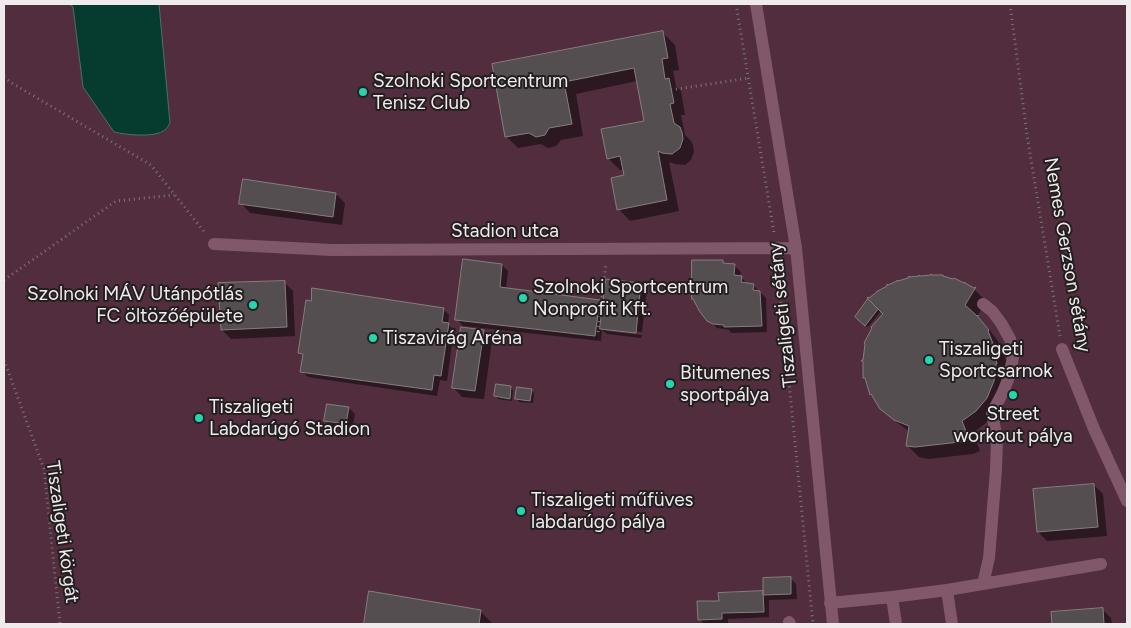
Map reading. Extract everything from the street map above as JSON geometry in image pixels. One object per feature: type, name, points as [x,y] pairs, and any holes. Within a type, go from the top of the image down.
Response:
[{"type":"street","name":"Tiszaligeti sétány","points":[[756,4],[796,248],[833,624]]},
{"type":"street","name":"Stadion utca","points":[[214,244],[332,250],[796,248]]},
{"type":"street","points":[[983,584],[989,558],[996,470],[997,440],[992,414],[1009,377],[1013,357],[1010,339],[1002,323],[984,304]]},
{"type":"street","name":"Nemes Gerzson sétány","points":[[1062,349],[1094,429],[1127,501]]},
{"type":"street","points":[[830,603],[947,590],[1101,564]]},
{"type":"street","points":[[947,590],[952,624]]},
{"type":"street","points":[[892,597],[896,624]]},
{"type":"path","points":[[736,4],[776,248],[814,624]]},
{"type":"path","name":"Nemes Gerzson sétány","points":[[1010,4],[1028,135],[1062,349]]},
{"type":"path","points":[[4,77],[151,165],[214,244]]},
{"type":"path","points":[[671,90],[749,78]]},
{"type":"path","points":[[4,84],[10,82]]},
{"type":"path","points":[[4,280],[116,201],[175,195]]},
{"type":"path","points":[[598,332],[606,256]]},
{"type":"path","name":"Tiszaligeti körgát","points":[[4,360],[44,469],[60,624]]},
{"type":"shaded area","points":[[4,4],[1127,4],[1127,624],[4,624]]},
{"type":"shaded area","points":[[69,4],[159,4],[170,123],[165,130],[148,135],[114,132],[83,87],[73,7]]},
{"type":"building","points":[[663,31],[668,58],[662,59],[665,79],[669,78],[674,103],[670,104],[674,123],[680,127],[683,139],[680,148],[672,154],[658,151],[667,200],[617,210],[611,178],[624,175],[620,156],[607,159],[601,129],[644,121],[634,68],[564,82],[572,124],[549,128],[545,135],[536,137],[529,133],[505,137],[492,64]]},
{"type":"building","points":[[243,179],[336,193],[333,217],[239,204]]},
{"type":"building","name":"Szolnoki Sportcentrum Nonprofit Kft.","points":[[463,259],[502,264],[500,287],[600,300],[595,336],[455,320]]},
{"type":"building","points":[[692,260],[723,260],[723,263],[735,264],[734,275],[742,276],[741,282],[754,284],[753,290],[760,291],[762,326],[724,327],[724,325],[713,324],[707,321],[692,299]]},
{"type":"building","name":"Tiszaligeti Sportcsarnok","points":[[931,274],[954,278],[974,288],[976,287],[965,305],[978,315],[989,330],[995,347],[997,364],[994,381],[987,398],[976,411],[962,421],[969,439],[960,442],[915,447],[906,446],[909,426],[894,420],[880,409],[870,395],[865,378],[863,378],[863,361],[861,361],[863,360],[864,343],[871,327],[883,314],[867,298],[887,286],[887,284],[897,280],[908,278],[909,276]]},
{"type":"building","points":[[606,279],[641,283],[636,333],[600,329]]},
{"type":"building","name":"Szolnoki MÁV Utánpótlás FC öltözőépülete","points":[[285,281],[287,327],[221,330],[218,283]]},
{"type":"building","name":"Tiszavirág Aréna","points":[[312,288],[444,308],[442,322],[449,323],[441,376],[434,375],[432,390],[300,372],[303,354],[298,353],[306,300],[311,301]]},
{"type":"building","points":[[868,299],[878,309],[865,326],[855,317]]},
{"type":"building","points":[[461,327],[484,330],[475,391],[452,388]]},
{"type":"building","points":[[496,384],[511,386],[510,399],[494,396]]},
{"type":"building","points":[[517,387],[532,389],[530,401],[515,399]]},
{"type":"building","points":[[327,404],[349,407],[346,424],[324,421]]},
{"type":"building","points":[[1094,484],[1098,527],[1037,532],[1033,489]]},
{"type":"building","points":[[791,577],[791,594],[763,595],[763,578]]},
{"type":"building","points":[[369,591],[481,610],[479,624],[364,624]]},
{"type":"building","points":[[763,591],[764,612],[722,613],[722,619],[698,620],[697,601],[719,601],[718,593]]},
{"type":"building","points":[[1103,608],[1104,624],[1052,624],[1051,612]]},
{"type":"place","name":"Szolnoki Sportcentrum Tenisz Club","points":[[363,92]]},
{"type":"place","name":"Szolnoki Sportcentrum Nonprofit Kft.","points":[[523,298]]},
{"type":"place","name":"Szolnoki MÁV Utánpótlás FC öltözőépülete","points":[[253,305]]},
{"type":"place","name":"Tiszavirág Aréna","points":[[373,338]]},
{"type":"place","name":"Tiszaligeti Sportcsarnok","points":[[929,360]]},
{"type":"place","name":"Bitumenes sportpálya","points":[[670,384]]},
{"type":"place","name":"Street workout pálya","points":[[1013,395]]},
{"type":"place","name":"Tiszaligeti Labdarúgó Stadion","points":[[199,418]]},
{"type":"place","name":"Tiszaligeti műfüves labdarúgó pálya","points":[[521,511]]}]
